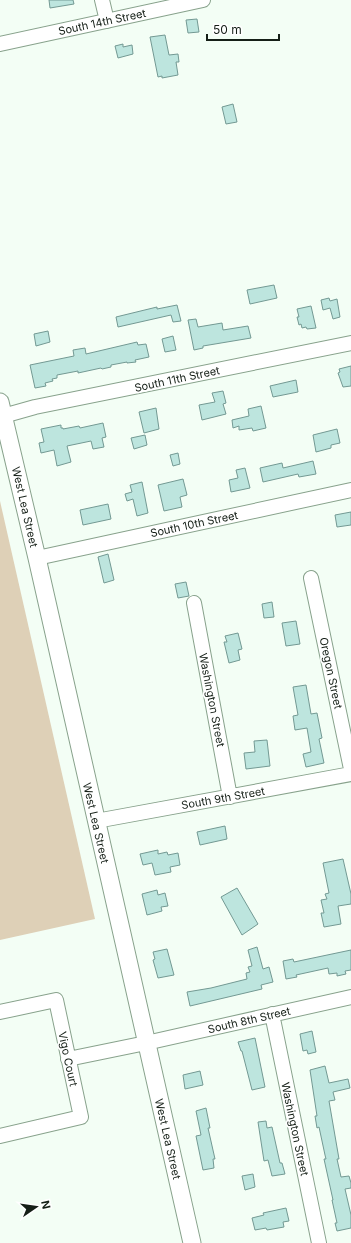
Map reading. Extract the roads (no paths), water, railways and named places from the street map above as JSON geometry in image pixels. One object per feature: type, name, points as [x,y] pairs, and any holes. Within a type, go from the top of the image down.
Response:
[{"type":"main road","name":"West Lea Street","points":[[2,409],[192,1243]]},
{"type":"street","points":[[102,0],[107,21]]},
{"type":"street","name":"South 14th Street","points":[[0,44],[203,0]]},
{"type":"street","name":"South 11th Street","points":[[2,409],[35,407],[351,343]]},
{"type":"street","name":"South 10th Street","points":[[37,558],[351,490]]},
{"type":"street","name":"Oregon Street","points":[[311,578],[351,769]]},
{"type":"street","name":"Washington Street","points":[[194,604],[230,797]]},
{"type":"street","name":"South 9th Street","points":[[96,821],[351,774]]},
{"type":"street","name":"South 8th Street","points":[[68,1059],[351,997]]},
{"type":"street","name":"Vigo Court","points":[[0,1012],[56,1000],[81,1118],[0,1136]]},
{"type":"street","name":"Washington Street","points":[[272,1014],[319,1243]]}]
